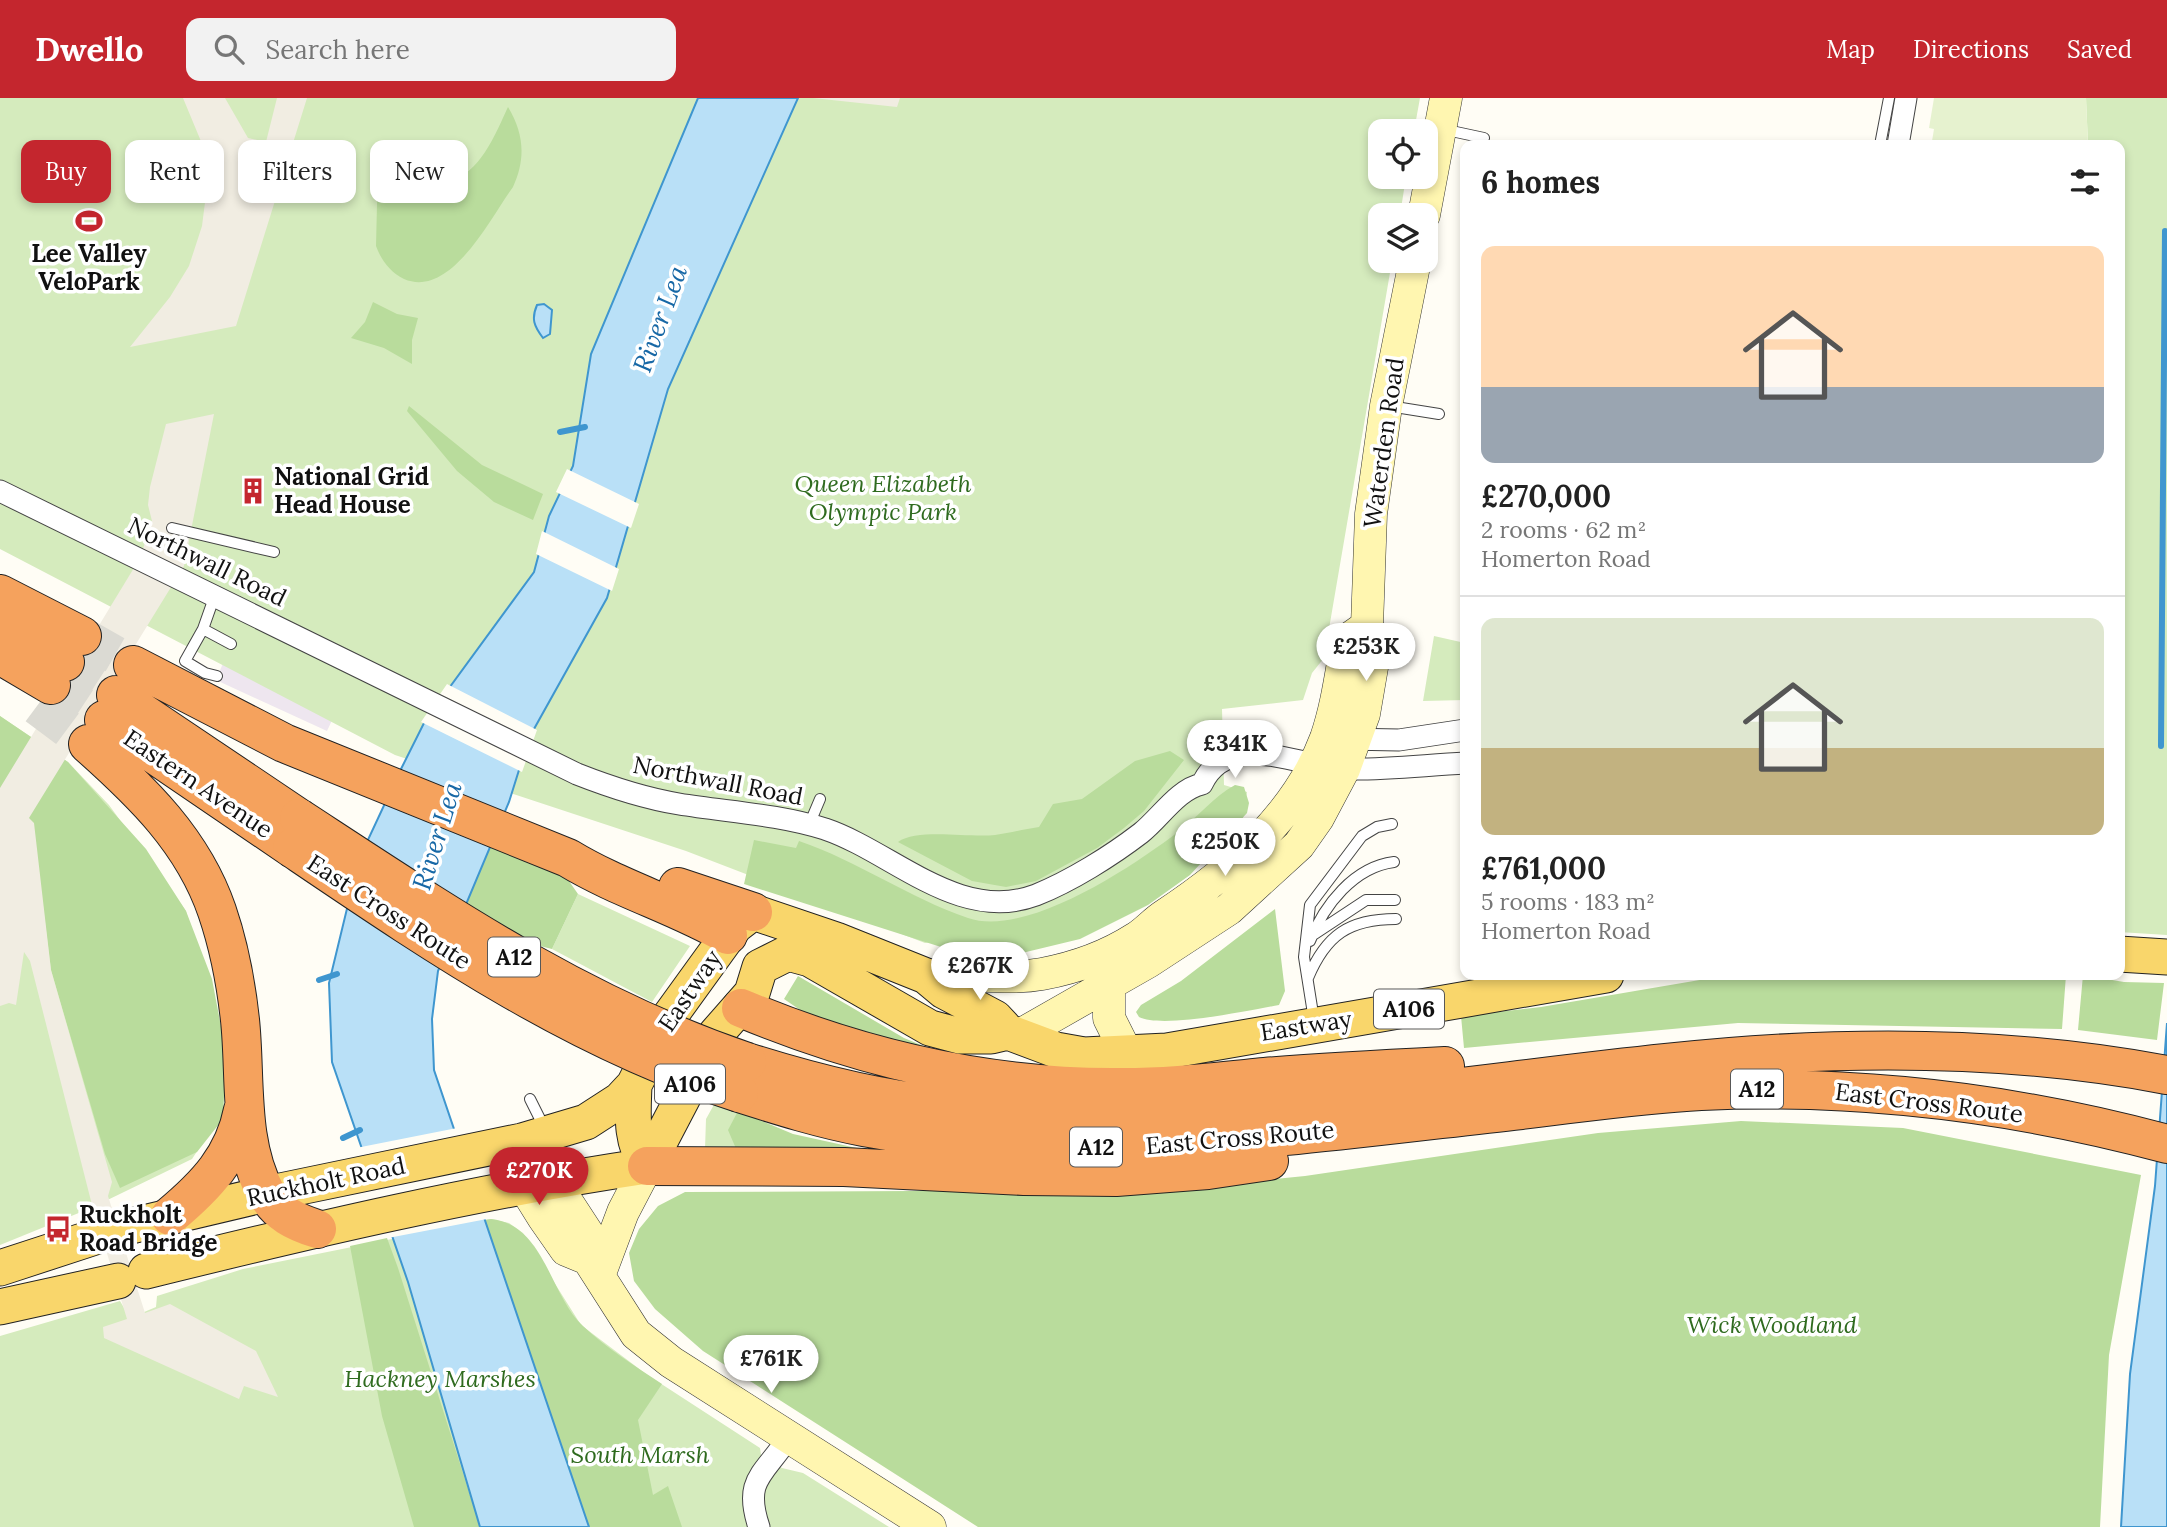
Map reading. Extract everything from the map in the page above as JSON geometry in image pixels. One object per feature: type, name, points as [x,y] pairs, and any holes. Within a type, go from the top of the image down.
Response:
[{"type":"highway","points":[[0,594],[59,672]]},
{"type":"highway","points":[[0,621],[59,672]]},
{"type":"highway","points":[[0,654],[59,672]]},
{"type":"highway","points":[[0,682],[59,672]]},
{"type":"highway","points":[[317,1229],[294,1222],[277,1209],[254,1167],[233,970],[207,888],[188,850],[141,792],[110,706],[232,718],[344,769],[568,858],[612,865],[741,923]]},
{"type":"highway","name":"Eastern Avenue","points":[[110,706],[296,833]]},
{"type":"highway","name":"East Cross Route","points":[[296,833],[551,978],[639,1021],[743,1077],[863,1127],[943,1139],[1014,1145],[1156,1147],[1696,1091],[1769,1089],[1883,1092],[2055,1119],[2167,1144]]},
{"type":"highway","name":"A12","points":[[741,1008],[791,1029],[873,1055],[948,1072],[1076,1087],[1157,1086],[1340,1071],[1524,1062],[1629,1068]]},
{"type":"highway","name":"East Cross Route","points":[[743,1077],[816,1082],[941,1106],[1093,1115],[1306,1105],[1629,1068],[1747,1057],[1871,1051],[1943,1051],[2066,1059],[2167,1075]]},
{"type":"highway","points":[[170,1216],[208,1182],[223,1164],[239,1129],[245,1101]]},
{"type":"highway","name":"A12","points":[[648,1166],[844,1167],[1047,1177],[1150,1175],[1208,1170],[1342,1149],[1458,1117]]},
{"type":"main road","name":"Eastway","points":[[741,923],[757,973]]},
{"type":"main road","name":"Eastway","points":[[741,923],[836,940],[926,976],[944,991],[995,1018],[1014,1034],[1071,1053],[1127,1054],[1315,1026],[1577,980]]},
{"type":"main road","name":"Eastway","points":[[534,1138],[601,1114],[634,1085],[667,1020],[741,923]]},
{"type":"main road","name":"Eastway","points":[[634,1085],[635,1146],[648,1166],[716,1034],[752,993],[757,973],[763,964],[788,953],[810,959],[930,1028],[960,1036],[1014,1034]]},
{"type":"main road","points":[[667,1020],[689,1010],[718,1006],[741,1008]]},
{"type":"main road","name":"Ruckholt Road","points":[[0,1268],[117,1230],[170,1216],[534,1138]]},
{"type":"main road","points":[[540,1184],[648,1166]]},
{"type":"main road","name":"Ruckholt Road","points":[[0,1307],[317,1229],[540,1184]]},
{"type":"street","points":[[1899,140],[1906,98]]},
{"type":"street","points":[[1426,203],[1444,113]]},
{"type":"street","name":"Waterden Road","points":[[926,976],[1028,976],[1083,964],[1136,938],[1214,882],[1269,830],[1331,748],[1364,714],[1376,644],[1367,626],[1370,524],[1386,406],[1413,273]]},
{"type":"street","name":"Northwall Road","points":[[0,491],[606,786],[653,799],[761,814],[809,825],[834,833],[960,896],[984,902],[1036,895],[1095,862],[1140,834],[1188,787],[1202,785],[1209,770],[1235,757],[1331,748],[1460,731]]},
{"type":"street","name":"Waterden Road","points":[[1014,1034],[1109,983],[1229,909],[1266,878],[1309,831],[1344,769],[1331,748]]},
{"type":"street","points":[[1344,769],[1460,763]]},
{"type":"street","points":[[1014,1034],[1009,1003],[1016,989],[1028,976]]},
{"type":"street","points":[[1109,983],[1109,1018],[1127,1054]]},
{"type":"street","points":[[534,1138],[540,1184],[588,1234],[594,1267],[636,1334],[651,1348],[788,1438],[930,1527]]},
{"type":"street","points":[[594,1267],[648,1166]]},
{"type":"street","points":[[759,1527],[752,1508],[752,1487],[788,1438]]},
{"type":"lane","points":[[1881,140],[1889,98]]},
{"type":"lane","points":[[1444,113],[1484,138]]},
{"type":"lane","points":[[1386,406],[1439,414]]},
{"type":"lane","points":[[172,528],[274,552]]},
{"type":"lane","points":[[215,595],[203,629],[185,661],[205,673],[217,676]]},
{"type":"lane","points":[[203,629],[230,645]]},
{"type":"lane","points":[[809,825],[820,799]]},
{"type":"lane","points":[[1315,1026],[1304,957],[1310,905],[1362,836],[1377,827],[1392,824]]},
{"type":"lane","points":[[1304,957],[1320,916],[1362,872],[1379,864],[1394,862]]},
{"type":"lane","points":[[1312,935],[1366,900],[1395,900]]},
{"type":"lane","points":[[1307,980],[1318,954],[1329,940],[1348,928],[1382,919],[1396,919]]},
{"type":"lane","points":[[530,1099],[534,1138]]},
{"type":"shaded area","points":[[183,98],[225,98],[248,138],[257,140],[238,140],[238,203],[274,203],[236,326],[130,347],[170,297],[189,266],[202,226],[205,203],[224,203],[224,140],[200,140]]},
{"type":"shaded area","points":[[277,98],[307,98],[294,140],[266,140]]},
{"type":"shaded area","points":[[813,98],[900,98],[897,107]]},
{"type":"shaded area","points":[[214,414],[184,566],[29,818],[34,823],[51,970],[112,1182],[108,1196],[145,1313],[170,1304],[256,1351],[278,1397],[244,1386],[239,1399],[104,1338],[103,1327],[127,1319],[91,1201],[30,961],[24,952],[16,1005],[9,1003],[0,1006],[0,788],[140,558],[152,521],[148,505],[150,487],[166,424]]},
{"type":"shaded area","points":[[236,632],[340,703],[327,731],[216,680]]},
{"type":"green space","name":"Queen Elizabeth Olympic Park","points":[[0,98],[1420,98],[1416,119],[1368,119],[1368,189],[1404,189],[1402,203],[1368,203],[1368,273],[1390,273],[1324,658],[1312,673],[1303,700],[1222,709],[1224,785],[1247,792],[1243,818],[1204,851],[1119,879],[1016,929],[925,943],[686,851],[395,755],[0,549]]},
{"type":"green space","points":[[1934,98],[2086,98],[2088,140],[1932,140],[1934,129],[1929,128]]},
{"type":"green space","points":[[2086,98],[2167,98],[2167,935],[2125,932],[2125,140],[2088,140]]},
{"type":"green space","points":[[508,107],[520,136],[520,166],[513,187],[481,235],[453,267],[438,277],[421,282],[404,279],[394,273],[376,246],[377,203],[468,203],[468,171],[480,159]]},
{"type":"green space","points":[[373,302],[397,314],[418,318],[412,340],[412,364],[384,348],[351,338],[365,322]]},
{"type":"green space","points":[[409,406],[482,465],[543,494],[533,520],[494,502],[457,471],[407,411]]},
{"type":"green space","points":[[1434,636],[1460,642],[1460,700],[1423,701]]},
{"type":"green space","points":[[0,716],[68,762],[109,805],[186,911],[220,1043],[223,1112],[192,1159],[91,1208],[0,1245]]},
{"type":"green space","points":[[0,716],[68,762],[146,849],[186,911],[212,979],[226,1053],[223,1119],[197,1152],[120,1188],[105,1154],[51,970],[43,906],[0,800]]},
{"type":"green space","points":[[1170,751],[1184,760],[1144,811],[1097,848],[1036,881],[1006,887],[972,881],[898,842],[918,835],[984,836],[1039,827],[1053,804],[1082,799],[1135,761]]},
{"type":"green space","points":[[1235,785],[1244,787],[1249,803],[1247,813],[1190,875],[1148,905],[1080,939],[1022,953],[998,955],[941,947],[744,884],[754,840],[796,848],[799,841],[968,918],[992,921],[1019,918],[1048,909],[1107,880],[1178,832]]},
{"type":"green space","points":[[491,844],[562,871],[578,894],[552,949],[532,944],[465,904]]},
{"type":"green space","points":[[578,894],[690,946],[652,1002],[552,949]]},
{"type":"green space","points":[[1275,909],[1285,991],[1279,1005],[1186,1020],[1151,1020],[1139,1017],[1136,1012],[1141,1005],[1181,981]]},
{"type":"green space","points":[[798,976],[904,1038],[943,1054],[806,1014],[784,999]]},
{"type":"green space","points":[[1700,980],[2066,980],[2062,1029],[1738,1023],[1464,1048],[1461,1016],[1541,1007]]},
{"type":"green space","points":[[2083,980],[2164,983],[2157,1040],[2078,1030]]},
{"type":"green space","points":[[716,1101],[738,1111],[737,1151],[705,1149],[706,1119]]},
{"type":"green space","points":[[738,1111],[793,1134],[884,1154],[737,1151],[728,1130]]},
{"type":"green space","name":"Wick Woodland","points":[[1741,1121],[1903,1128],[2141,1175],[2109,1355],[2100,1527],[978,1527],[703,1351],[655,1309],[634,1281],[629,1253],[639,1229],[658,1206],[685,1192],[1160,1190],[1305,1176],[1598,1133]]},
{"type":"green space","name":"Hackney Marshes","points":[[491,1219],[509,1223],[523,1233],[581,1325],[646,1374],[760,1448],[761,1455],[782,1468],[803,1473],[889,1527],[0,1527],[0,1336],[120,1301],[130,1318],[156,1307],[157,1296],[243,1269]]},
{"type":"green space","name":"South Marsh","points":[[484,1220],[509,1224],[524,1234],[545,1263],[572,1313],[583,1326],[662,1384],[638,1420],[653,1495],[668,1486],[682,1527],[589,1527]]},
{"type":"green space","points":[[387,1238],[480,1527],[414,1527],[382,1416],[350,1246]]},
{"type":"water","name":"River Lea","points":[[698,98],[798,98],[668,389],[607,598],[529,738],[509,802],[438,971],[432,1019],[434,1070],[589,1527],[480,1527],[408,1282],[332,1062],[329,983],[359,859],[401,769],[425,721],[534,572],[549,516],[573,466],[591,354]]},
{"type":"water","points":[[544,304],[552,310],[550,334],[543,338],[534,318],[537,305]]},
{"type":"water","points":[[2167,1023],[2167,1527],[2121,1527],[2130,1374],[2155,1186]]},
{"type":"pier","points":[[567,469],[639,504],[631,528],[556,492]]},
{"type":"pier","points":[[542,531],[619,569],[612,591],[536,554]]},
{"type":"pier","points":[[447,684],[537,730],[522,772],[421,722]]},
{"type":"pier","points":[[457,1128],[487,1219],[388,1238],[356,1148]]},
{"type":"waterway","points":[[2161,746],[2165,231]]},
{"type":"waterway","points":[[560,432],[585,427]]},
{"type":"waterway","points":[[319,980],[337,974]]},
{"type":"waterway","points":[[343,1138],[360,1130]]},
{"type":"tunnel","points":[[82,636],[133,665]]},
{"type":"tunnel","points":[[65,662],[116,695]]},
{"type":"tunnel","points":[[51,685],[104,720]]},
{"type":"tunnel","points":[[37,706],[88,744]]},
{"type":"place","name":"Lee Valley VeloPark","points":[[89,221]]},
{"type":"place","name":"National Grid Head House","points":[[253,491]]},
{"type":"place","name":"Ruckholt Road Bridge","points":[[58,1229]]}]
